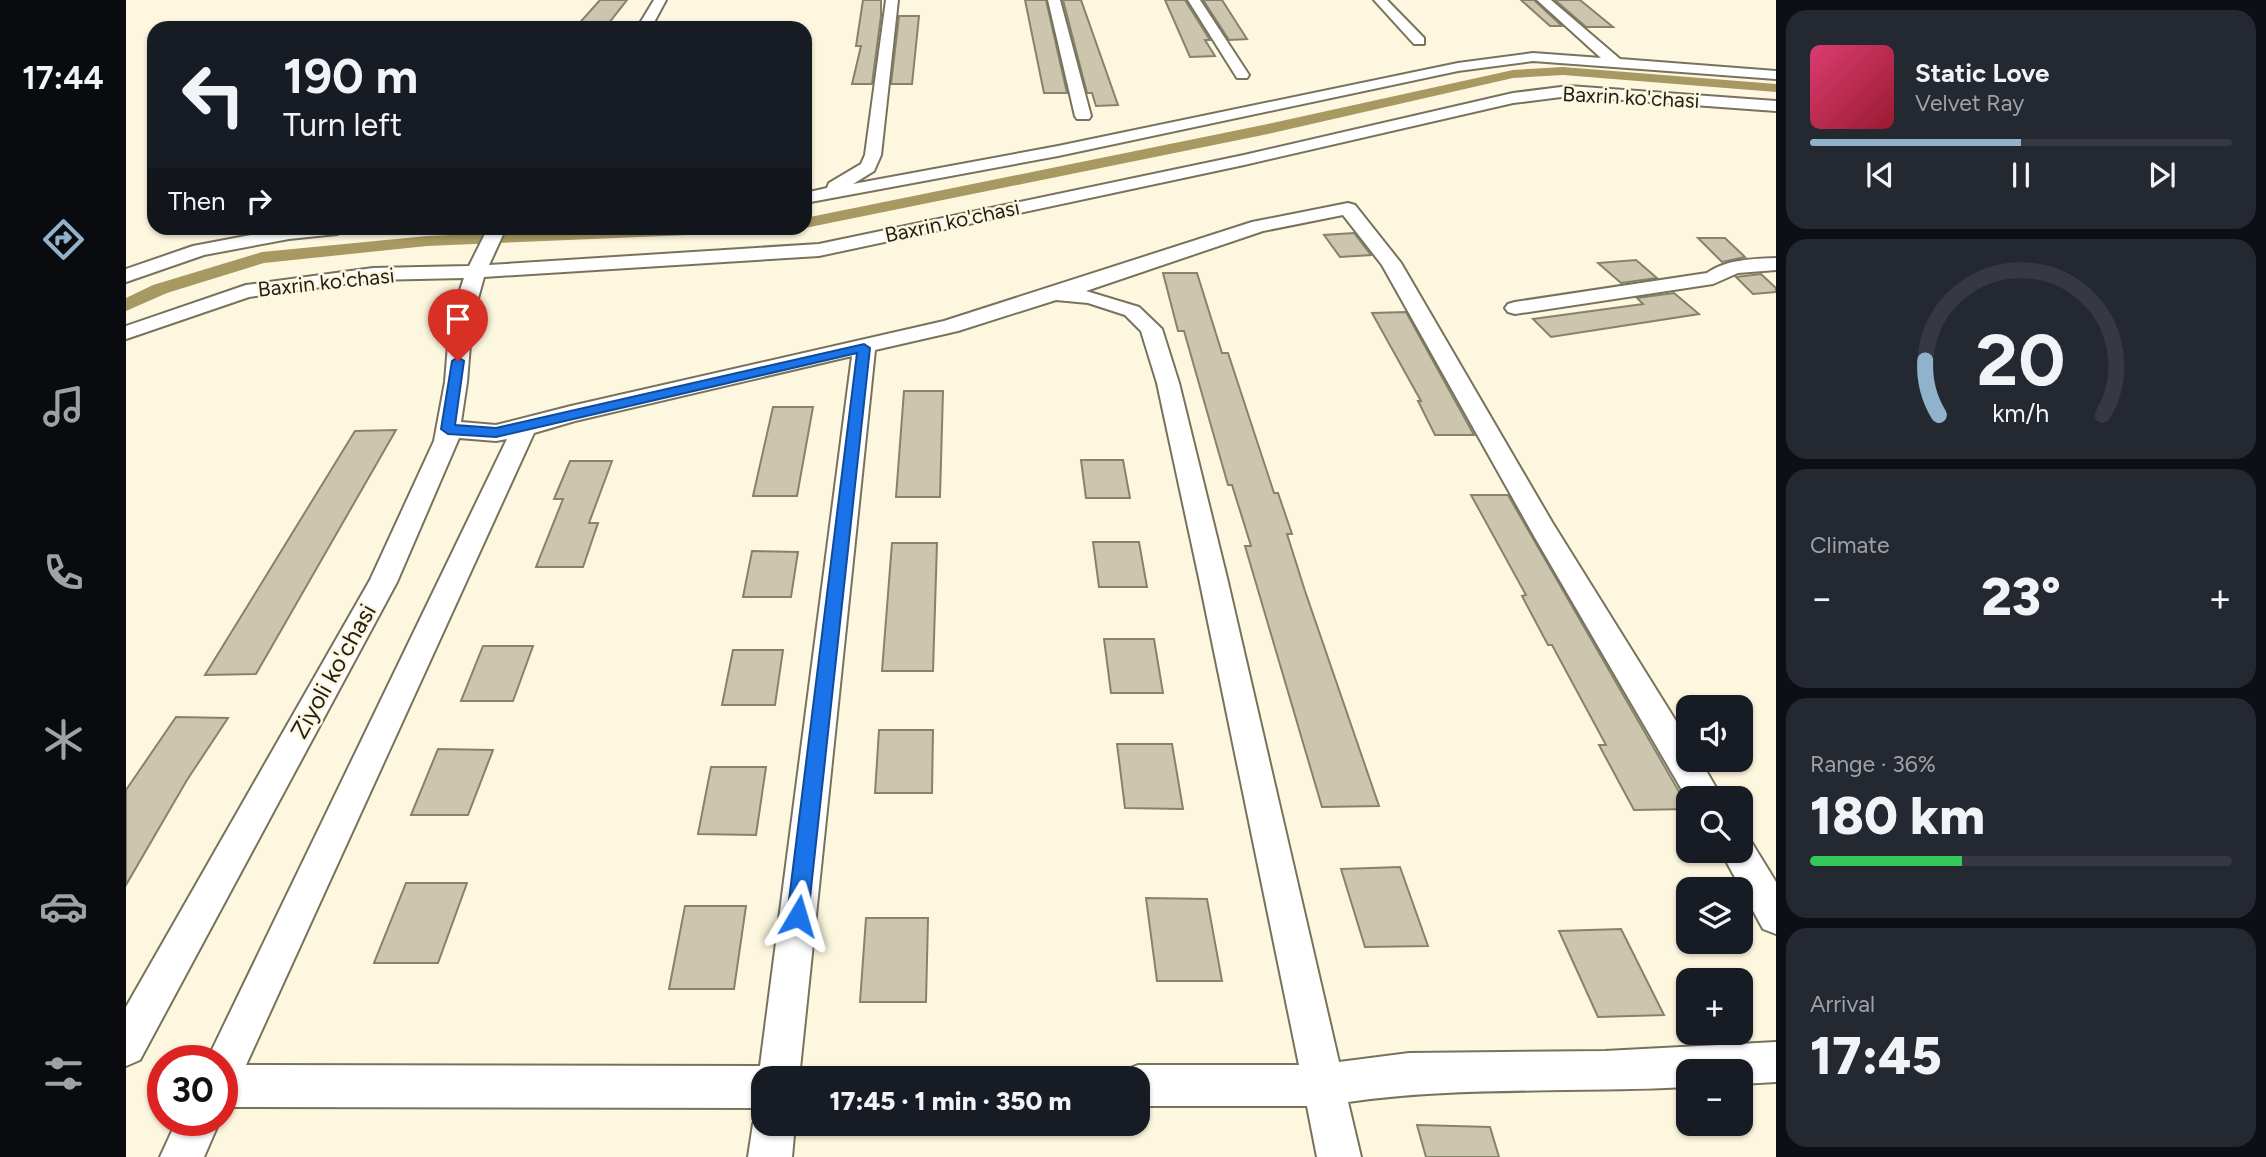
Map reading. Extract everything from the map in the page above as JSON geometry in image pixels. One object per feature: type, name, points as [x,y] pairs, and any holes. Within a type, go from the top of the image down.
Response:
[{"type":"street","points":[[648,21],[660,0]]},
{"type":"street","points":[[823,195],[868,167],[873,155],[892,0]]},
{"type":"street","points":[[1054,0],[1083,116]]},
{"type":"street","points":[[1194,0],[1242,75]]},
{"type":"street","points":[[1380,0],[1419,41]]},
{"type":"street","points":[[1543,0],[1616,63]]},
{"type":"street","points":[[812,197],[1058,151],[1458,67],[1533,57],[1776,75]]},
{"type":"street","name":"Baxrin ko'chasi","points":[[126,333],[246,290],[373,274],[476,272],[819,250],[1244,160],[1513,98],[1569,91],[1776,106]]},
{"type":"street","points":[[448,429],[496,433],[524,428],[584,411],[864,348],[1052,295],[1259,226],[1348,209],[1391,263],[1543,529],[1698,786]]},
{"type":"street","points":[[126,276],[201,250],[279,235]]},
{"type":"street","name":"Ziyoli ko'chasi","points":[[126,1046],[383,582],[446,441],[456,382],[461,320],[476,272],[494,235]]},
{"type":"street","points":[[1515,307],[1713,278],[1720,272],[1746,265],[1776,264]]},
{"type":"street","points":[[126,354],[268,288]]},
{"type":"street","points":[[1052,295],[1090,297],[1132,311],[1151,329],[1168,383],[1213,578],[1339,1157]]},
{"type":"street","points":[[780,1066],[864,348]]},
{"type":"street","points":[[235,1045],[524,428]]},
{"type":"street","points":[[1745,863],[1776,916]]},
{"type":"street","points":[[1150,1086],[1322,1085],[1409,1073],[1605,1071],[1776,1062]]},
{"type":"street","points":[[238,1086],[751,1087]]},
{"type":"street","points":[[182,1157],[192,1136]]},
{"type":"street","points":[[770,1157],[773,1136]]},
{"type":"building","points":[[600,0],[627,0],[610,21],[581,21]]},
{"type":"building","points":[[863,0],[881,0],[881,16],[872,84],[852,84],[861,46],[856,46]]},
{"type":"building","points":[[1025,0],[1046,0],[1067,93],[1044,93]]},
{"type":"building","points":[[1063,0],[1081,0],[1118,105],[1096,106],[1092,93],[1087,93]]},
{"type":"building","points":[[1165,0],[1185,0],[1210,40],[1205,40],[1215,56],[1190,57]]},
{"type":"building","points":[[1203,0],[1222,0],[1247,39],[1229,40]]},
{"type":"building","points":[[1521,0],[1534,0],[1562,26],[1550,26]]},
{"type":"building","points":[[1555,0],[1580,0],[1613,27],[1586,27]]},
{"type":"building","points":[[899,16],[919,16],[912,84],[891,84]]},
{"type":"building","points":[[1354,233],[1371,255],[1340,257],[1324,235]]},
{"type":"building","points":[[1698,238],[1725,238],[1745,257],[1722,262]]},
{"type":"building","points":[[1636,260],[1657,278],[1621,283],[1598,263]]},
{"type":"building","points":[[1163,273],[1197,273],[1222,353],[1228,353],[1274,493],[1278,493],[1292,534],[1287,534],[1379,806],[1322,807],[1245,546],[1251,546],[1232,485],[1228,485],[1184,331],[1178,331]]},
{"type":"building","points":[[1761,274],[1776,288],[1776,292],[1753,294],[1736,277]]},
{"type":"building","points":[[1674,293],[1699,314],[1551,337],[1533,319],[1643,304],[1637,298]]},
{"type":"building","points":[[1406,312],[1474,435],[1435,435],[1418,401],[1421,401],[1372,313]]},
{"type":"building","points":[[904,391],[943,391],[940,497],[896,497]]},
{"type":"building","points":[[773,407],[813,407],[797,496],[753,496]]},
{"type":"building","points":[[396,430],[256,674],[205,675],[355,431]]},
{"type":"building","points":[[1081,460],[1123,460],[1130,498],[1086,498]]},
{"type":"building","points":[[570,461],[612,461],[589,523],[598,523],[583,567],[536,567],[563,499],[554,499]]},
{"type":"building","points":[[1471,495],[1508,495],[1676,786],[1676,809],[1634,810],[1599,745],[1606,745],[1522,596],[1526,595]]},
{"type":"building","points":[[1093,542],[1139,542],[1147,587],[1099,587]]},
{"type":"building","points":[[892,543],[937,543],[933,671],[882,671]]},
{"type":"building","points":[[752,551],[798,552],[791,597],[743,597]]},
{"type":"building","points":[[1104,639],[1154,639],[1163,693],[1111,693]]},
{"type":"building","points":[[483,646],[533,646],[513,701],[461,701]]},
{"type":"building","points":[[733,650],[783,650],[775,705],[722,705]]},
{"type":"building","points":[[176,717],[228,718],[187,780],[126,885],[126,790]]},
{"type":"building","points":[[879,730],[933,730],[932,793],[875,793]]},
{"type":"building","points":[[1117,744],[1172,744],[1183,809],[1125,808]]},
{"type":"building","points":[[438,749],[493,750],[468,815],[411,815]]},
{"type":"building","points":[[711,767],[766,767],[756,835],[698,834]]},
{"type":"building","points":[[1400,867],[1428,946],[1365,947],[1341,869]]},
{"type":"building","points":[[406,883],[467,883],[438,963],[374,963]]},
{"type":"building","points":[[1146,898],[1207,899],[1222,981],[1157,981]]},
{"type":"building","points":[[685,906],[746,906],[734,989],[669,989]]},
{"type":"building","points":[[866,918],[928,918],[926,1002],[860,1002]]},
{"type":"building","points":[[1621,929],[1664,1015],[1598,1017],[1559,931]]},
{"type":"building","points":[[1417,1125],[1490,1127],[1499,1157],[1426,1157]]},
{"type":"waterway","points":[[812,222],[1263,130],[1513,74],[1563,71],[1776,88]]},
{"type":"waterway","points":[[126,305],[160,289],[262,258],[427,241],[570,235]]},
{"type":"route","points":[[458,361],[448,429],[496,433],[864,348],[798,916]]}]
